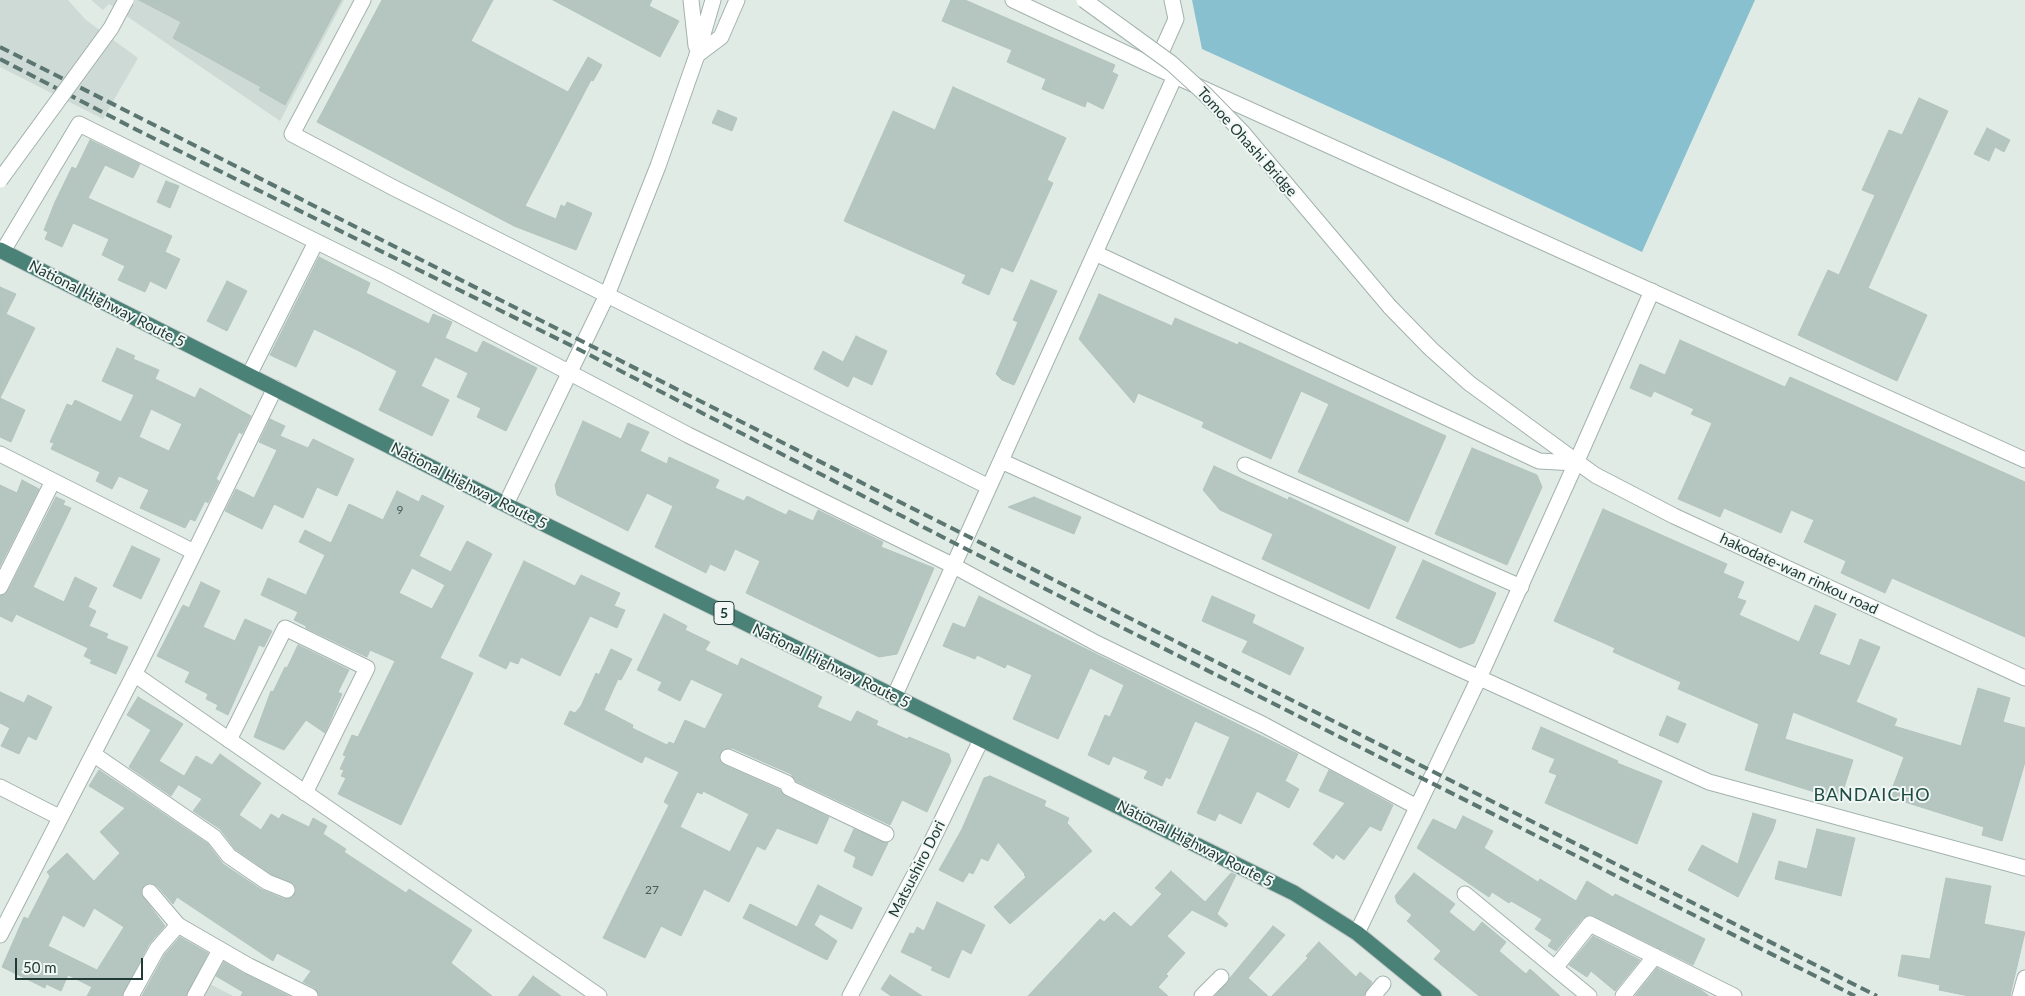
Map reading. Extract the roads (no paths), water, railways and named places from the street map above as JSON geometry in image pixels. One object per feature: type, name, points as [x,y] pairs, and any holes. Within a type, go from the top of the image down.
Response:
[{"type":"highway","name":"National Highway Route 5","points":[[2,250],[506,504],[1294,893],[1357,933],[1434,996]]},
{"type":"street","points":[[0,180],[111,28],[126,0]]},
{"type":"street","points":[[363,0],[292,134],[394,188],[989,487]]},
{"type":"street","points":[[692,0],[697,56]]},
{"type":"street","points":[[506,504],[607,295],[658,166],[697,56],[713,0]]},
{"type":"street","points":[[697,56],[722,37],[737,0]]},
{"type":"street","points":[[1013,0],[1155,67],[2025,460]]},
{"type":"street","name":"Tomoe Ohashi Bridge","points":[[1084,0],[1170,63],[1205,94],[1243,133],[1390,307],[1430,349],[1469,383],[1576,463]]},
{"type":"street","points":[[1155,67],[1176,19],[1172,0]]},
{"type":"street","points":[[894,697],[1176,76]]},
{"type":"street","points":[[2,250],[79,124],[316,242],[569,373],[954,566],[1096,643],[1264,725],[1417,807]]},
{"type":"street","points":[[249,375],[316,242]]},
{"type":"street","points":[[1095,253],[1539,461],[1576,463]]},
{"type":"street","points":[[1357,933],[1521,588],[1652,291]]},
{"type":"street","points":[[0,935],[134,674],[274,388]]},
{"type":"street","points":[[0,454],[194,552]]},
{"type":"street","points":[[1001,461],[1709,782],[2025,868]]},
{"type":"street","name":"hakodate-wan rinkou road","points":[[1576,463],[1674,516],[2025,678]]},
{"type":"street","points":[[1245,464],[1521,588]]},
{"type":"street","points":[[0,587],[54,481]]},
{"type":"street","points":[[229,740],[285,628],[367,668],[305,793]]},
{"type":"street","points":[[134,674],[599,996]]},
{"type":"street","name":"Matsushiro Dori","points":[[850,996],[925,855],[981,740]]},
{"type":"street","points":[[93,754],[214,837],[229,856],[267,882],[287,890]]},
{"type":"street","points":[[728,757],[787,783],[789,788],[886,834]]},
{"type":"street","points":[[0,787],[59,817]]},
{"type":"street","points":[[150,892],[178,925],[220,950],[310,996]]},
{"type":"street","points":[[1465,894],[1589,996]]},
{"type":"street","points":[[1555,968],[1590,924],[1734,996]]},
{"type":"street","points":[[131,996],[158,949],[178,925]]},
{"type":"street","points":[[195,996],[220,950]]},
{"type":"street","points":[[1623,996],[1655,956]]},
{"type":"street","points":[[1202,996],[1221,977]]},
{"type":"street","points":[[2020,996],[2025,978]]},
{"type":"water","points":[[1192,0],[1755,0],[1642,252],[1202,49]]},
{"type":"railway","points":[[0,47],[1877,996]]},
{"type":"railway","points":[[0,59],[135,129],[580,350],[962,547],[1855,996]]},
{"type":"district","name":"BANDAICHO","points":[[1872,795]]}]
